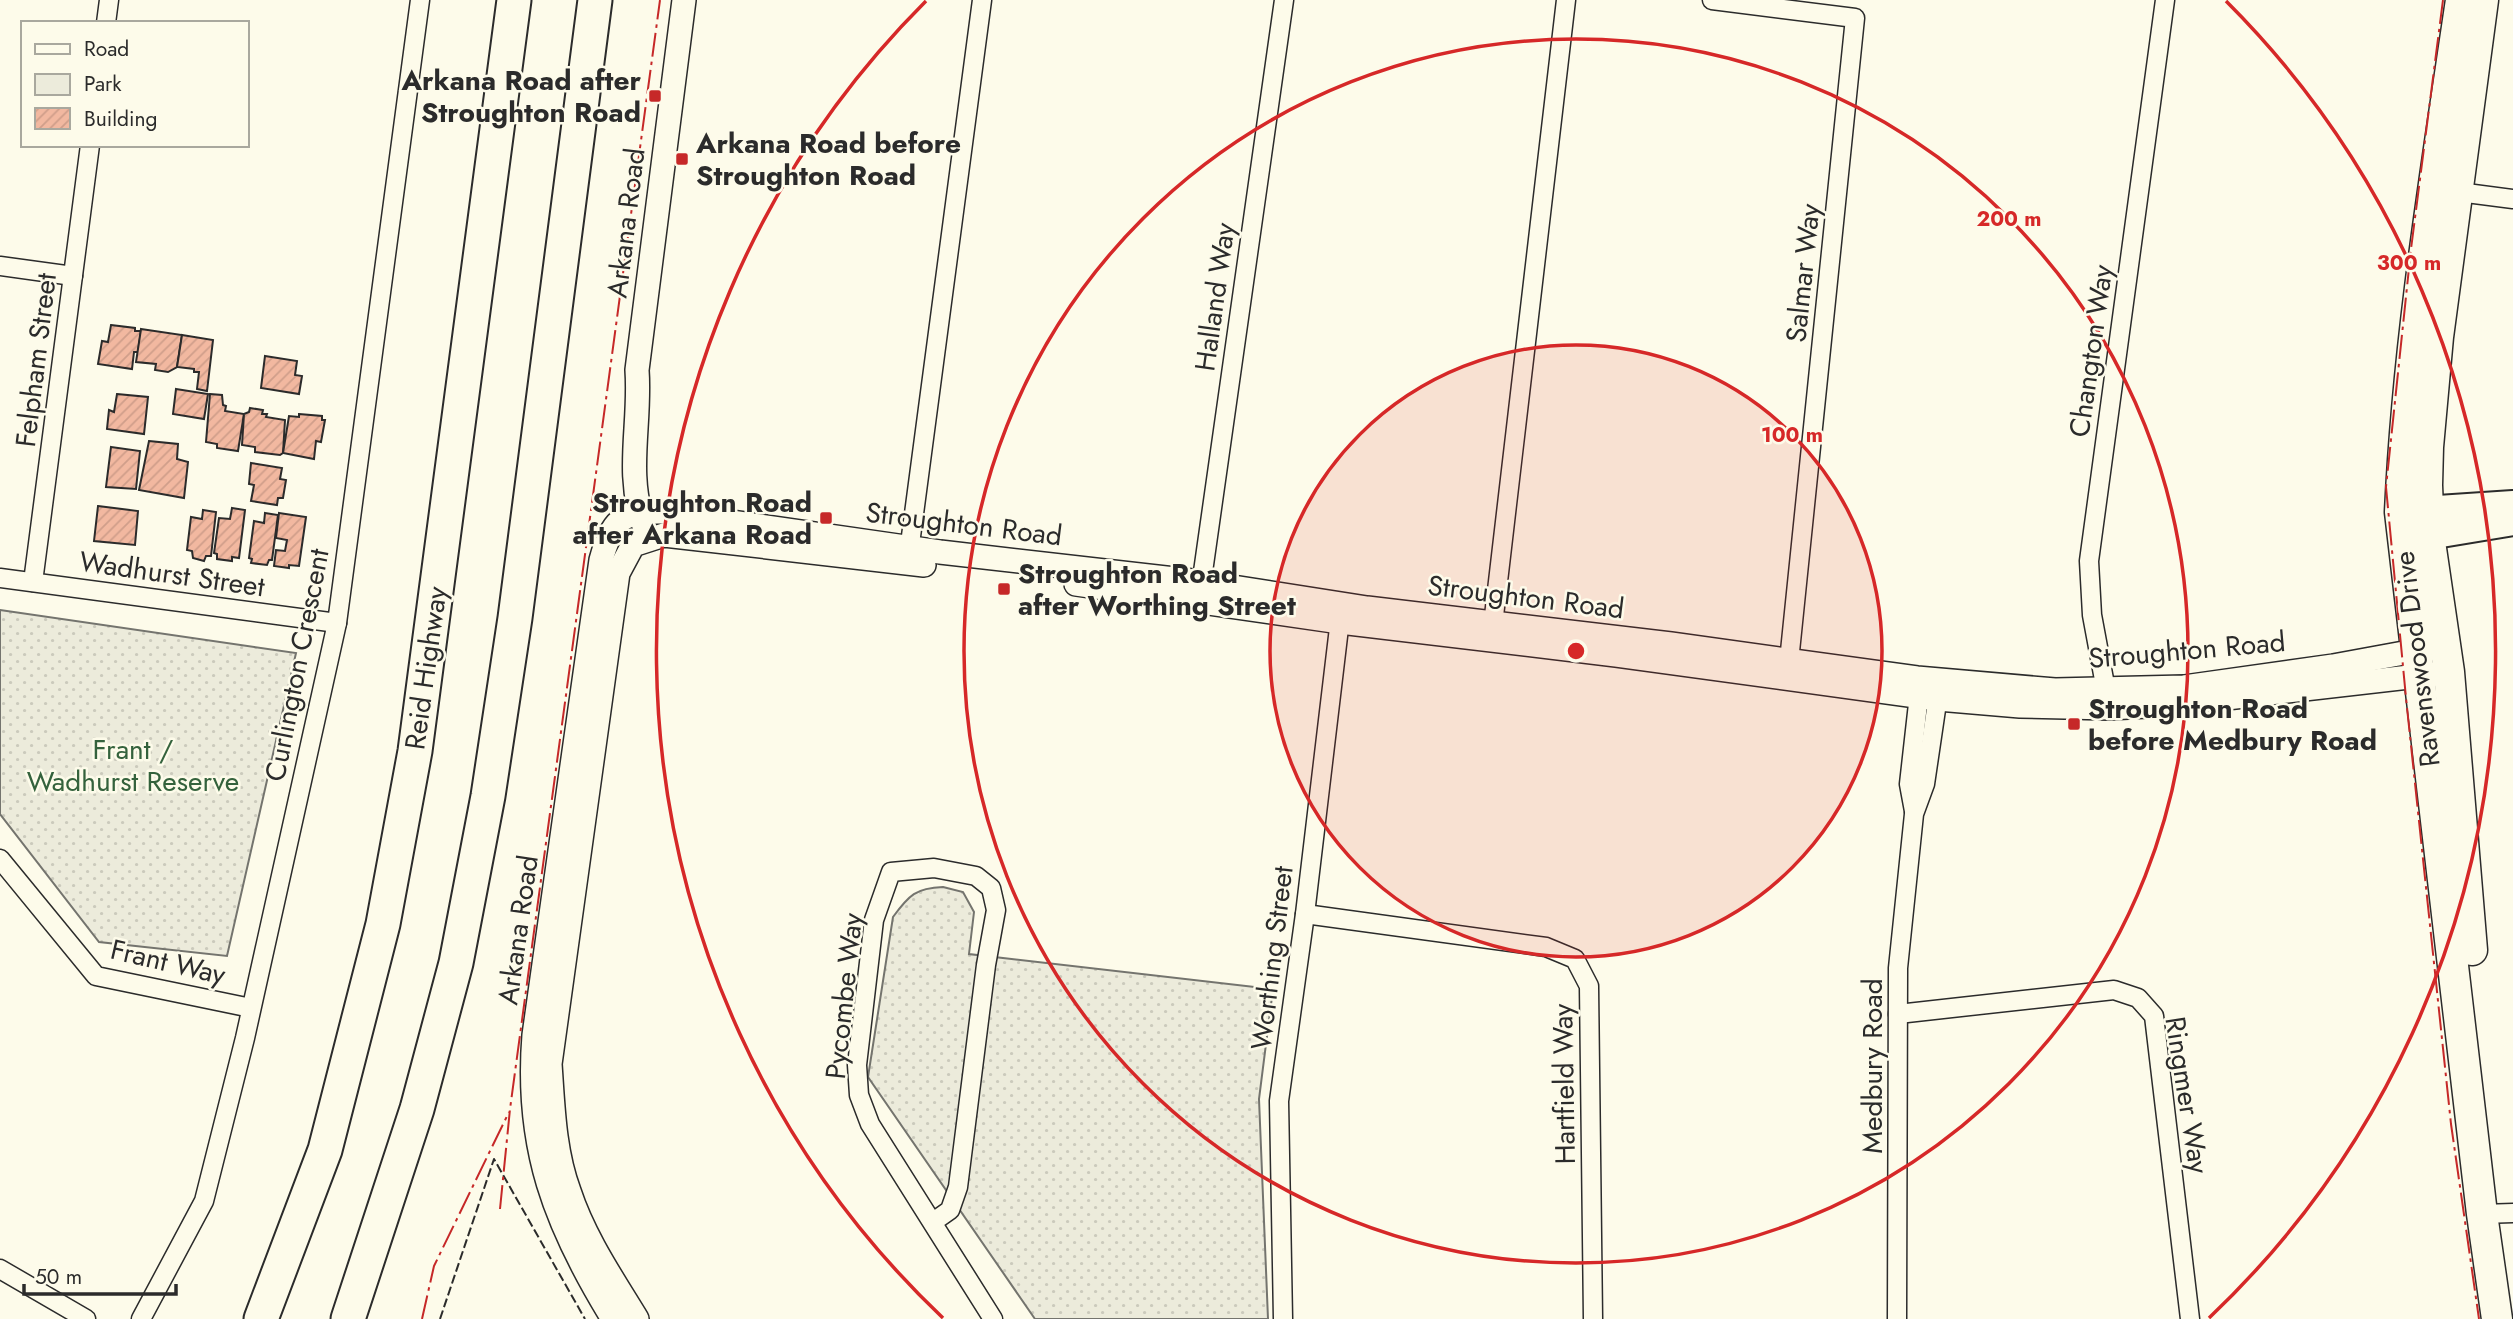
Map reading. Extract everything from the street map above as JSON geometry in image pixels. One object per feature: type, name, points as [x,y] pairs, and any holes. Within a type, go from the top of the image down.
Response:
[{"type":"highway","name":"Reid Highway","points":[[261,1319],[325,1150],[385,911],[415,751],[514,0]]},
{"type":"highway","points":[[348,1319],[424,1083],[456,963],[488,796],[515,618],[595,0]]},
{"type":"main road","name":"Ravenswood Drive","points":[[2445,190],[2461,0]]},
{"type":"main road","name":"Ravenswood Drive","points":[[2483,0],[2445,190],[2403,438],[2415,524],[2447,659],[2467,910],[2499,1214],[2497,1319]]},
{"type":"main road","points":[[2415,524],[2513,504]]},
{"type":"main road","points":[[2415,524],[2513,522]]},
{"type":"main road","name":"Ravenswood Drive","points":[[2415,524],[2418,664],[2513,1298]]},
{"type":"street","points":[[106,21],[109,0]]},
{"type":"street","name":"Curlington Crescent","points":[[141,1319],[204,1200],[251,1008],[337,623],[420,0]]},
{"type":"street","name":"Arkana Road","points":[[637,1319],[604,1265],[568,1191],[554,1122],[550,1064],[618,573],[625,556],[642,541],[620,494],[621,446],[626,392],[638,370],[684,0]]},
{"type":"street","points":[[909,555],[982,0]]},
{"type":"street","name":"Halland Way","points":[[1200,592],[1284,0]]},
{"type":"street","points":[[1493,631],[1566,0]]},
{"type":"street","name":"Salmar Way","points":[[1712,0],[1855,18],[1788,670]]},
{"type":"street","name":"Changton Way","points":[[2107,699],[2092,615],[2089,561],[2165,0]]},
{"type":"street","name":"Felpham Street","points":[[33,582],[90,147]]},
{"type":"street","points":[[2445,190],[2513,199]]},
{"type":"street","points":[[0,266],[73,276]]},
{"type":"street","name":"Stroughton Road","points":[[632,515],[662,512],[909,555]]},
{"type":"street","name":"Arkana Road","points":[[613,1319],[573,1249],[549,1188],[540,1156],[534,1117],[532,1062],[601,560],[614,524],[632,515]]},
{"type":"street","name":"Stroughton Road","points":[[642,541],[664,535],[909,555],[1930,689],[2020,706],[2107,699],[2167,705],[2447,659]]},
{"type":"street","name":"Wadhurst Street","points":[[0,578],[337,623]]},
{"type":"street","name":"Worthing Street","points":[[1283,1319],[1279,1101],[1305,914],[1341,613]]},
{"type":"street","name":"Medbury Road","points":[[1897,1319],[1898,968],[1914,814],[1925,784],[1930,689]]},
{"type":"street","name":"Frant Way","points":[[0,859],[96,976],[251,1008]]},
{"type":"street","name":"Pycombe Way","points":[[933,1222],[950,1210],[958,1187],[986,965],[996,910],[990,888],[976,876],[934,868],[891,873],[874,920],[857,1065],[859,1095],[870,1124],[993,1319]]},
{"type":"street","name":"Hartfield Way","points":[[1305,914],[1546,947],[1574,959],[1589,986],[1593,1319]]},
{"type":"street","name":"Ringmer Way","points":[[1898,1014],[2114,990],[2138,998],[2154,1016],[2190,1319]]},
{"type":"street","points":[[0,1269],[86,1319]]},
{"type":"green space","name":"Frant / Wadhurst Reserve","points":[[0,610],[296,653],[227,956],[99,942],[0,814]]},
{"type":"green space","points":[[943,887],[963,892],[974,912],[969,954],[1273,989],[1259,1099],[1268,1319],[1035,1319],[868,1077],[893,917],[914,894]]},
{"type":"building","points":[[111,325],[141,331],[132,369],[98,364],[102,341],[108,342]]},
{"type":"building","points":[[141,329],[182,335],[177,367],[168,372],[155,370],[156,364],[136,362]]},
{"type":"building","points":[[182,335],[213,340],[207,391],[197,389],[199,372],[177,367]]},
{"type":"building","points":[[265,356],[297,361],[295,375],[302,376],[299,394],[261,388]]},
{"type":"building","points":[[176,389],[208,394],[204,419],[173,414]]},
{"type":"building","points":[[117,394],[148,397],[144,434],[107,429],[109,410],[114,412]]},
{"type":"building","points":[[210,394],[222,395],[225,411],[244,414],[238,451],[217,448],[217,444],[206,442]]},
{"type":"building","points":[[250,408],[263,410],[262,414],[267,414],[266,417],[285,420],[283,453],[280,455],[255,452],[255,447],[242,445],[244,414],[249,412]]},
{"type":"building","points":[[299,414],[322,416],[322,420],[325,420],[321,442],[316,441],[314,459],[283,453],[289,416],[299,417]]},
{"type":"building","points":[[149,441],[178,444],[177,459],[188,462],[184,498],[139,490]]},
{"type":"building","points":[[111,447],[140,451],[136,489],[106,487]]},
{"type":"building","points":[[251,463],[282,468],[280,479],[286,480],[283,498],[278,498],[277,505],[251,501],[254,485],[249,484]]},
{"type":"building","points":[[98,506],[138,511],[135,545],[94,541]]},
{"type":"building","points":[[232,508],[245,510],[239,558],[232,557],[232,561],[217,559],[217,554],[214,553],[219,518],[230,519]]},
{"type":"building","points":[[203,510],[216,512],[211,556],[206,556],[204,561],[193,558],[192,551],[187,550],[191,517],[202,519]]},
{"type":"building","points":[[265,513],[278,515],[272,560],[269,560],[267,565],[251,563],[252,559],[249,558],[254,521],[264,523]]},
{"type":"building","points":[[279,513],[306,517],[299,566],[274,566],[276,550],[285,551],[287,540],[276,538]]},
{"type":"fence","points":[[440,1319],[494,1159],[585,1319]]},
{"type":"power","points":[[500,1209],[510,1109],[660,0]]},
{"type":"power","points":[[2443,0],[2411,249],[2386,487],[2451,1124],[2479,1319]]},
{"type":"power","points":[[422,1319],[434,1266],[509,1112]]},
{"type":"place","name":"Arkana Road after Stroughton Road","points":[[655,96]]},
{"type":"place","name":"Arkana Road before Stroughton Road","points":[[682,159]]},
{"type":"place","name":"Stroughton Road after Arkana Road","points":[[826,518]]},
{"type":"place","name":"Stroughton Road after Worthing Street","points":[[1004,589]]},
{"type":"place","name":"Stroughton Road before Medbury Road","points":[[2074,724]]}]
